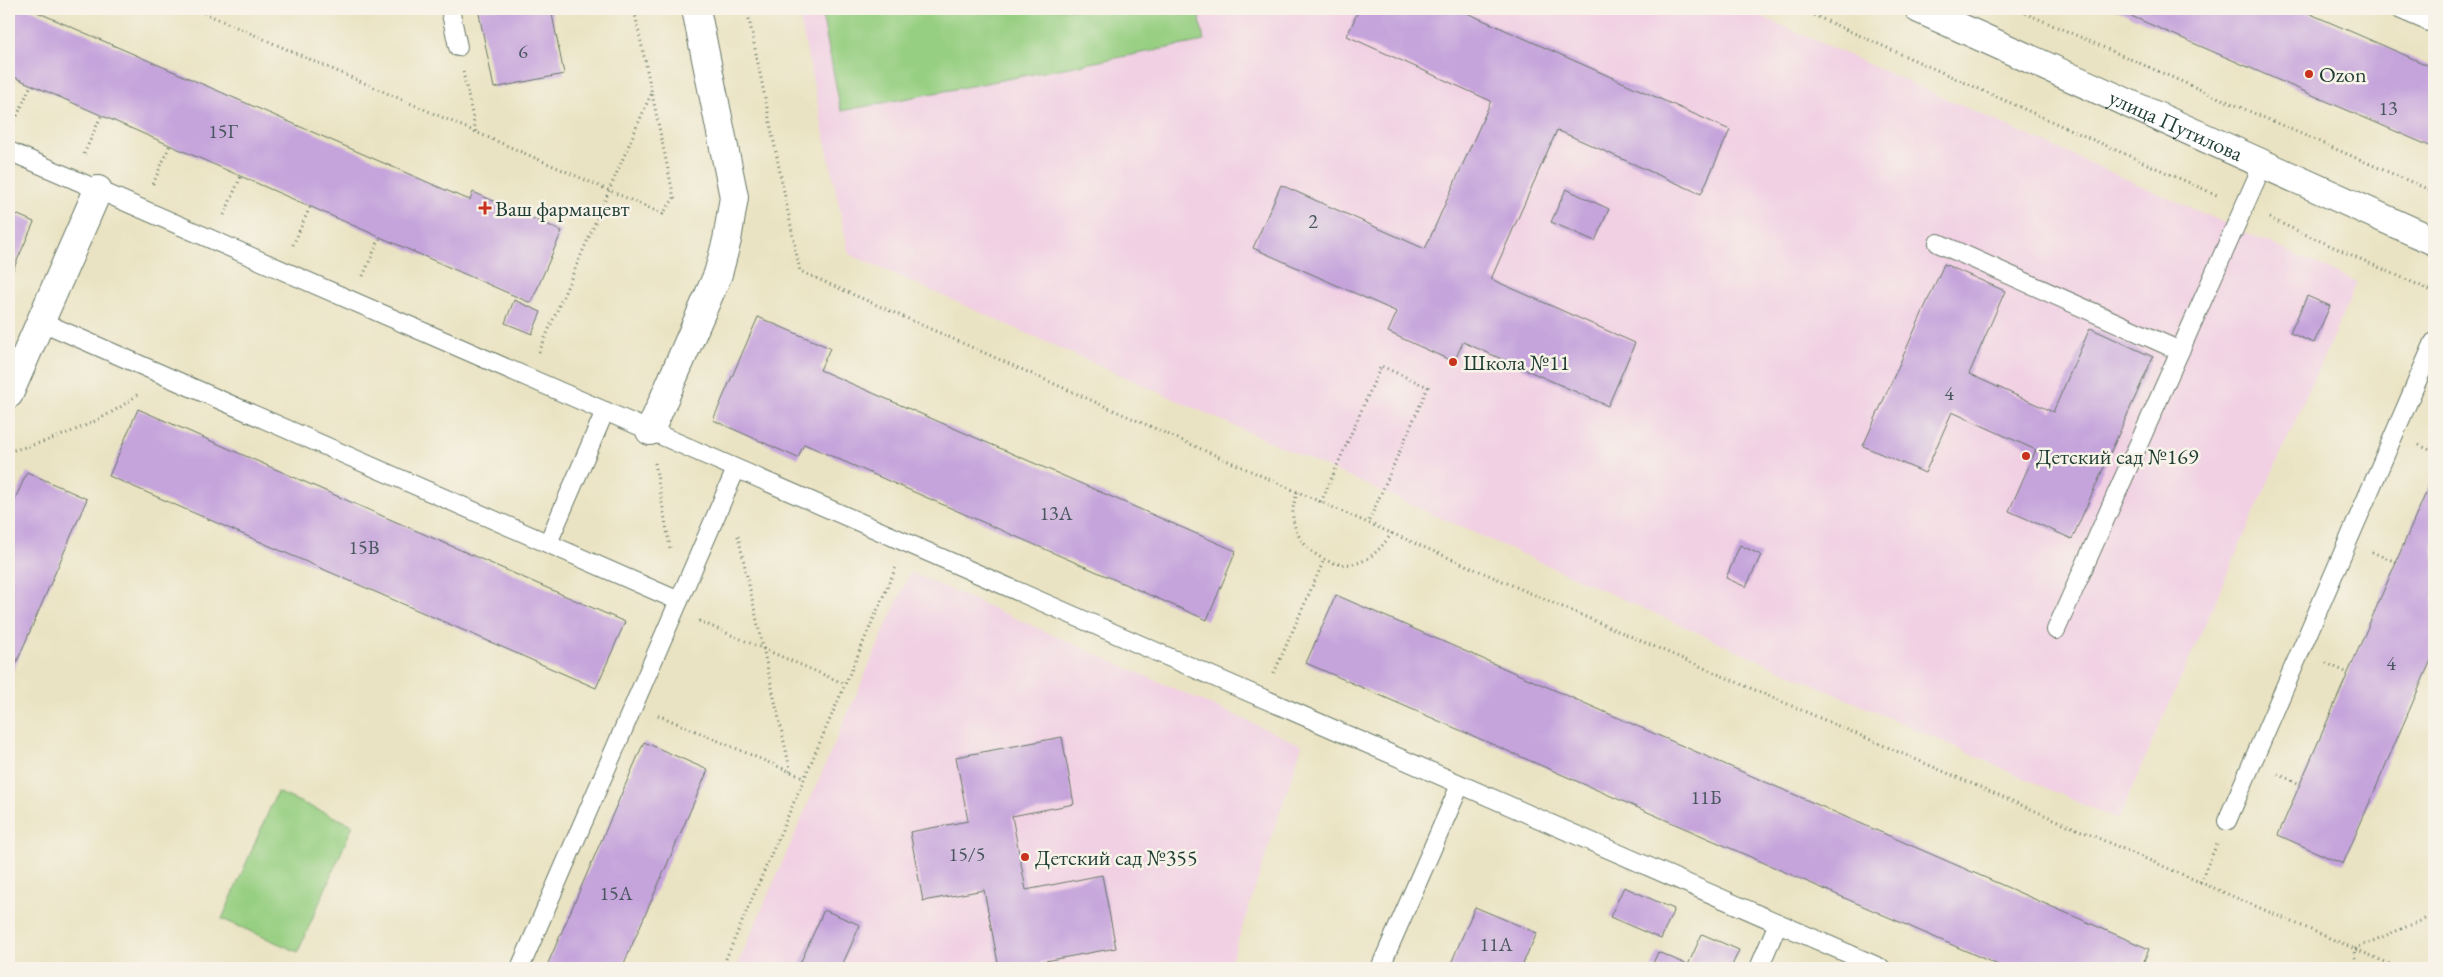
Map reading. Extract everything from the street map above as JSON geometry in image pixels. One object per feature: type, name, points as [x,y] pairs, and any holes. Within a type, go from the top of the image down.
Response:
[{"type":"street","points":[[650,431],[718,274],[734,197],[696,9]]},
{"type":"street","name":"улица Путилова","points":[[1919,9],[2434,241]]},
{"type":"street","points":[[9,394],[98,190]]},
{"type":"lane","points":[[450,9],[458,47]]},
{"type":"lane","points":[[2399,9],[2434,24]]},
{"type":"lane","points":[[9,151],[1881,968]]},
{"type":"lane","points":[[2056,630],[2263,164]]},
{"type":"lane","points":[[1938,243],[2180,351]]},
{"type":"lane","points":[[40,321],[548,543],[677,606]]},
{"type":"lane","points":[[2227,821],[2434,342]]},
{"type":"lane","points":[[548,543],[605,411]]},
{"type":"lane","points":[[520,968],[736,469]]},
{"type":"lane","points":[[1380,968],[1460,785]]},
{"type":"lane","points":[[1759,968],[1778,923]]},
{"type":"path","points":[[195,9],[663,214],[674,198],[634,9]]},
{"type":"path","points":[[747,9],[800,271],[1368,523],[2399,968]]},
{"type":"path","points":[[1800,9],[2434,292]]},
{"type":"path","points":[[2016,9],[2434,192]]},
{"type":"path","points":[[458,47],[476,132]]},
{"type":"path","points":[[12,126],[31,85]]},
{"type":"path","points":[[528,378],[651,94]]},
{"type":"path","points":[[73,179],[101,116]]},
{"type":"path","points":[[142,209],[170,146]]},
{"type":"path","points":[[213,240],[240,176]]},
{"type":"path","points":[[282,270],[310,207]]},
{"type":"path","points":[[352,301],[380,237]]},
{"type":"path","points":[[1321,502],[1381,366],[1428,387],[1368,523]]},
{"type":"path","points":[[9,451],[35,446],[123,407],[162,374]]},
{"type":"path","points":[[650,431],[677,606],[763,649],[845,684]]},
{"type":"path","points":[[728,489],[791,772]]},
{"type":"path","points":[[1297,492],[1292,511],[1296,531],[1307,548],[1324,560],[1343,564],[1363,560],[1380,550],[1392,533]]},
{"type":"path","points":[[722,968],[906,543]]},
{"type":"path","points":[[1263,699],[1324,560]]},
{"type":"path","points":[[634,704],[805,778]]},
{"type":"path","points":[[2200,882],[2227,821]]},
{"type":"path","points":[[2354,949],[2434,915]]},
{"type":"path","points":[[2354,949],[2356,968]]},
{"type":"shaded area","name":"Школа №11","points":[[798,9],[1745,9],[2357,282],[2118,820],[849,254]]},
{"type":"shaded area","name":"Детский сад №355","points":[[910,572],[1302,745],[1229,968],[736,968]]},
{"type":"green space","points":[[821,9],[1198,9],[1204,41],[841,111]]},
{"type":"green space","points":[[277,792],[353,825],[298,952],[222,919]]},
{"type":"building","points":[[9,9],[30,9],[457,195],[470,200],[473,192],[562,231],[531,303],[9,75]]},
{"type":"building","points":[[478,9],[551,9],[564,74],[494,88]]},
{"type":"building","points":[[1359,9],[1458,9],[1730,130],[1701,194],[1557,130],[1491,279],[1635,343],[1608,406],[1463,342],[1454,362],[1388,332],[1397,312],[1253,248],[1281,185],[1425,249],[1491,101],[1347,36]]},
{"type":"building","points":[[2115,9],[2299,9],[2382,45],[2434,68],[2434,148]]},
{"type":"building","points":[[1566,189],[1609,209],[1595,241],[1551,222]]},
{"type":"building","points":[[9,211],[34,222],[9,279]]},
{"type":"building","points":[[1944,264],[2005,291],[1969,374],[2053,412],[2090,328],[2153,357],[2072,539],[2009,511],[2036,450],[1952,412],[1925,473],[1863,446]]},
{"type":"building","points":[[2307,296],[2330,306],[2314,343],[2290,333]]},
{"type":"building","points":[[514,300],[541,312],[532,334],[505,323]]},
{"type":"building","points":[[758,317],[830,348],[820,370],[1236,551],[1207,620],[804,444],[798,458],[713,420]]},
{"type":"building","points":[[138,409],[625,622],[596,688],[109,476]]},
{"type":"building","points":[[27,472],[87,499],[9,680],[9,513]]},
{"type":"building","points":[[2434,474],[2434,653],[2343,864],[2278,835]]},
{"type":"building","points":[[1740,545],[1761,555],[1746,587],[1726,578]]},
{"type":"building","points":[[1336,595],[2149,949],[2141,968],[2005,968],[1306,663]]},
{"type":"building","points":[[1062,737],[1074,804],[1012,816],[1026,890],[1102,875],[1116,948],[1040,962],[1041,968],[999,968],[984,890],[923,901],[910,832],[968,821],[956,757]]},
{"type":"building","points":[[644,742],[708,770],[622,968],[546,968]]},
{"type":"building","points":[[1624,887],[1674,909],[1661,939],[1610,917]]},
{"type":"building","points":[[1475,907],[1537,933],[1521,968],[1449,968]]},
{"type":"building","points":[[824,910],[860,925],[841,968],[798,968]]},
{"type":"building","points":[[1702,934],[1739,950],[1731,968],[1651,968],[1658,952],[1688,965]]},
{"type":"place","name":"Ozon","points":[[2309,74]]},
{"type":"place","name":"Ваш фармацевт","points":[[485,208]]},
{"type":"place","name":"Школа №11","points":[[1453,362]]},
{"type":"place","name":"Детский сад №169","points":[[2026,456]]},
{"type":"place","name":"Детский сад №355","points":[[1025,857]]}]
